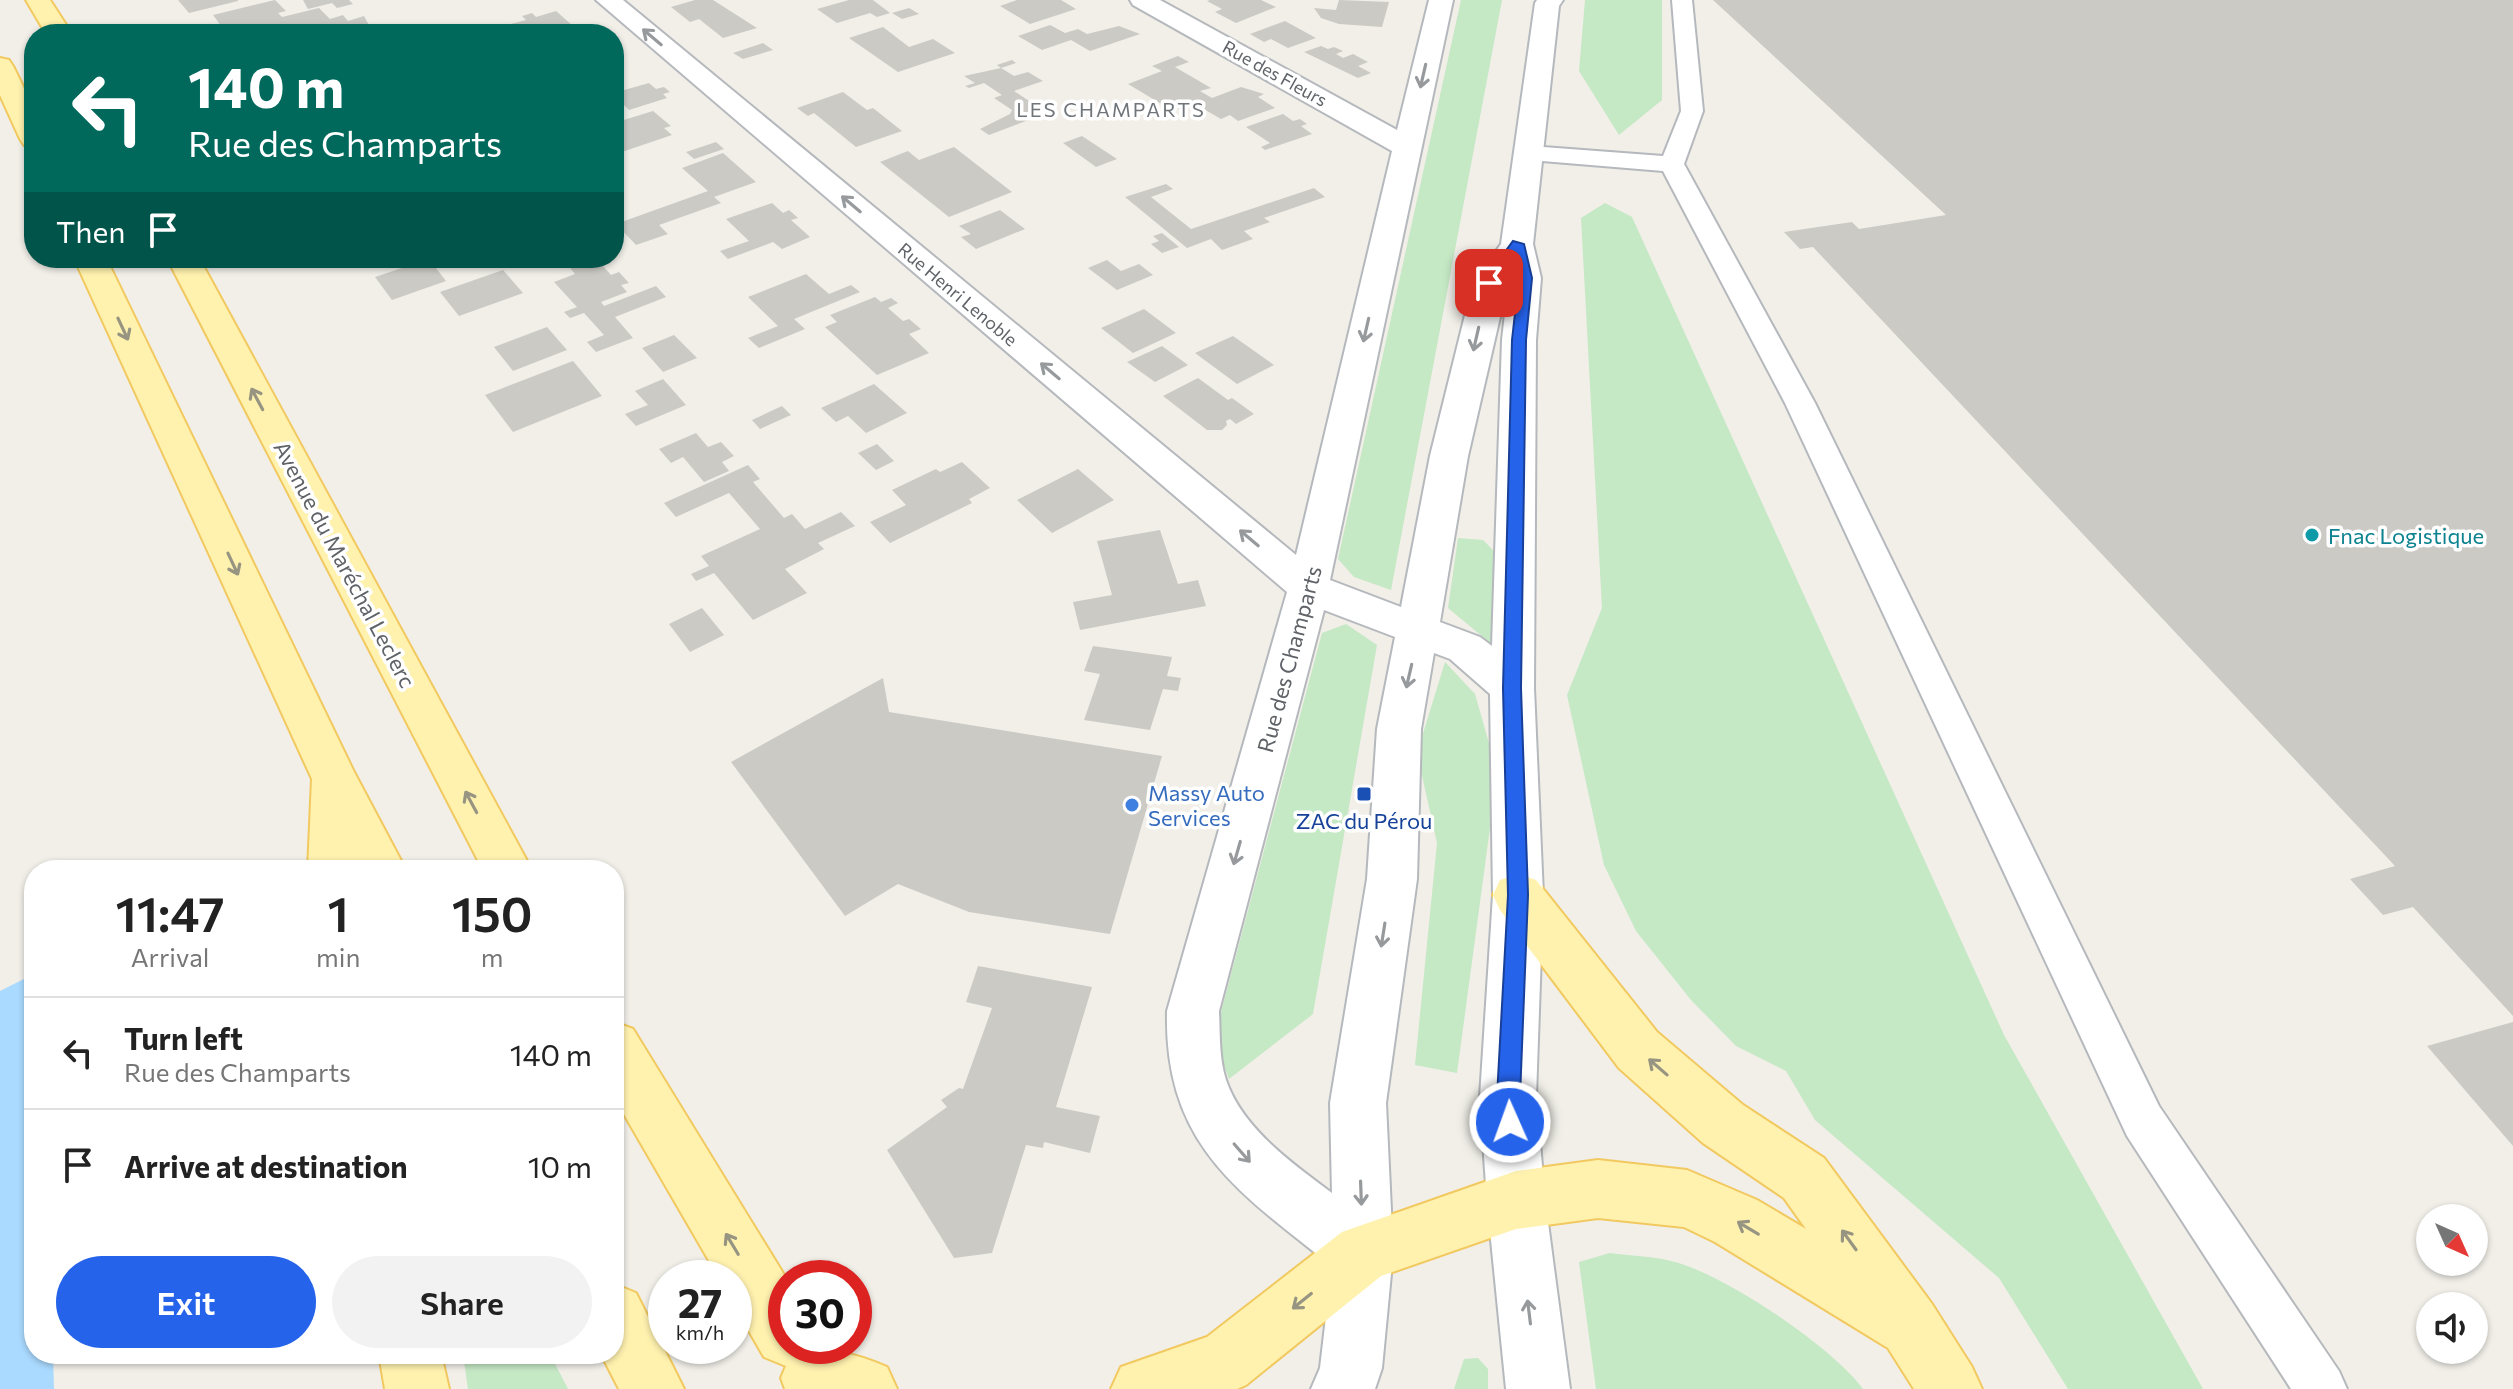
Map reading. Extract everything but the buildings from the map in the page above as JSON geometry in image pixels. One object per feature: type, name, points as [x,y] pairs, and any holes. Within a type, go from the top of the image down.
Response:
[{"type":"main road","points":[[0,66],[24,118]]},
{"type":"main road","points":[[95,268],[333,776],[377,860]]},
{"type":"main road","name":"Avenue du Maréchal Leclerc","points":[[188,268],[503,860]]},
{"type":"main road","points":[[332,860],[333,776]]},
{"type":"main road","points":[[1518,895],[1638,1050],[1723,1124],[1804,1178],[1910,1326],[1950,1389]]},
{"type":"main road","points":[[624,1063],[815,1367]]},
{"type":"main road","points":[[1143,1389],[1224,1363],[1363,1253],[1516,1200],[1598,1189],[1687,1199],[1736,1221],[1910,1326]]},
{"type":"main road","points":[[624,1334],[652,1389]]},
{"type":"main road","points":[[412,1364],[417,1389]]},
{"type":"street","name":"Rue Henri Lenoble","points":[[608,0],[1309,588],[1420,629]]},
{"type":"street","name":"Rue des Fleurs","points":[[1142,0],[1407,147]]},
{"type":"street","name":"Rue des Champarts","points":[[1363,1253],[1250,1163],[1220,1127],[1201,1088],[1193,1053],[1193,1011],[1309,588],[1441,0]]},
{"type":"street","points":[[1538,1389],[1516,1200],[1508,1097],[1518,895],[1512,688],[1519,340],[1525,278],[1517,244],[1547,1]]},
{"type":"street","points":[[1343,1389],[1351,1368],[1363,1253],[1358,1103],[1392,879],[1399,729],[1420,629],[1449,456],[1489,283],[1517,244]]},
{"type":"street","points":[[1420,629],[1465,648],[1512,688]]},
{"type":"lane","points":[[1682,0],[1692,111],[1672,164],[1800,403],[2143,1121],[2321,1389]]},
{"type":"lane","points":[[1530,153],[1672,164]]},
{"type":"green space","points":[[1461,0],[1502,0],[1391,590],[1354,577],[1338,559]]},
{"type":"green space","points":[[1585,0],[1662,0],[1662,100],[1619,135],[1579,71]]},
{"type":"green space","points":[[1605,203],[1632,217],[2004,1035],[2203,1389],[2068,1389],[1999,1278],[1815,1120],[1786,1071],[1736,1046],[1691,1000],[1636,931],[1604,865],[1567,695],[1602,608],[1581,218]]},
{"type":"green space","points":[[1458,538],[1483,540],[1497,554],[1495,647],[1448,608]]},
{"type":"green space","points":[[1346,624],[1377,645],[1313,1014],[1229,1079],[1214,1038],[1322,633]]},
{"type":"green space","points":[[1445,662],[1475,694],[1490,747],[1490,828],[1457,1073],[1415,1065],[1437,843],[1417,753]]},
{"type":"green space","points":[[1610,1253],[1671,1261],[1746,1295],[1827,1353],[1863,1389],[1596,1389],[1579,1262]]},
{"type":"green space","points":[[1478,1358],[1488,1369],[1488,1389],[1454,1389],[1464,1359]]},
{"type":"green space","points":[[464,1364],[555,1364],[568,1389],[468,1389]]},
{"type":"water","points":[[24,979],[24,1364],[53,1364],[54,1389],[0,1389],[0,991]]},
{"type":"place","name":"Fnac Logistique","points":[[2312,535]]},
{"type":"place","name":"ZAC du Pérou","points":[[1364,794]]},
{"type":"place","name":"Massy Auto Services","points":[[1132,805]]},
{"type":"district","name":"LES CHAMPARTS","points":[[1111,109]]},
{"type":"route","points":[[1489,283],[1517,244],[1525,278],[1519,340],[1512,688],[1518,895],[1508,1097],[1510,1122]]}]
